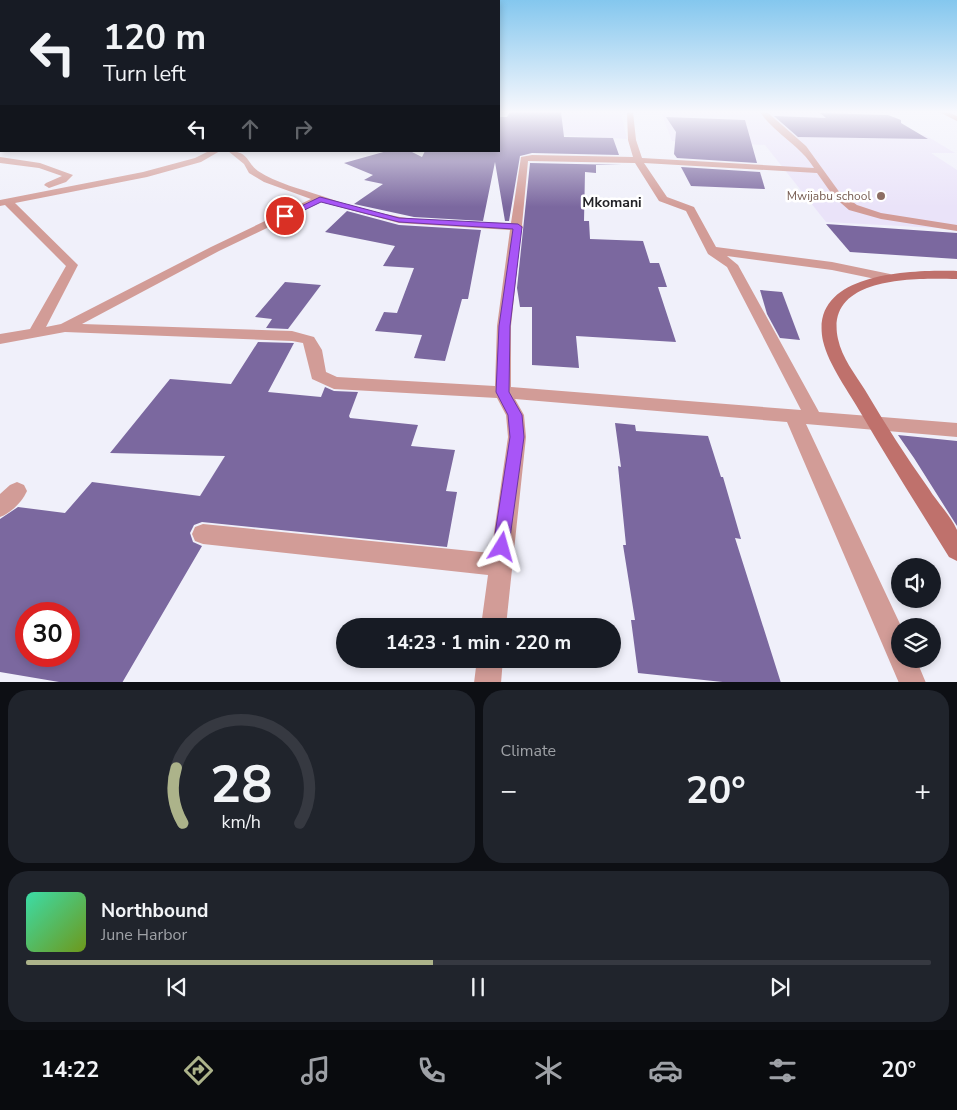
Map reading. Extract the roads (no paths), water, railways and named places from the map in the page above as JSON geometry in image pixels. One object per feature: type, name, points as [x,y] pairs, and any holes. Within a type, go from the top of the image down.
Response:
[{"type":"main road","points":[[957,275],[922,275],[890,278],[863,285],[843,298],[832,312],[830,323],[834,348],[875,422],[957,550]]},
{"type":"street","points":[[633,144],[638,160],[663,199],[690,209],[712,251],[732,264],[804,418],[891,631]]},
{"type":"street","points":[[797,144],[807,152],[842,200],[853,207],[877,214],[957,228]]},
{"type":"street","points":[[7,201],[152,173],[198,160],[214,152]]},
{"type":"street","points":[[233,152],[248,163],[252,171],[259,176],[320,199],[399,220],[518,227]]},
{"type":"street","points":[[494,618],[499,565],[517,437],[515,415],[503,392],[504,326],[526,158],[638,160],[821,171]]},
{"type":"street","points":[[0,160],[40,166],[68,175],[63,180],[7,201]]},
{"type":"street","points":[[65,328],[215,249],[320,199]]},
{"type":"street","points":[[7,201],[72,265],[36,332]]},
{"type":"street","points":[[712,251],[832,266],[890,278]]},
{"type":"street","points":[[0,340],[65,328],[292,336],[309,340],[314,350],[318,375],[334,383],[503,392],[957,430]]},
{"type":"street","points":[[0,508],[17,491]]},
{"type":"street","points":[[204,534],[499,565]]},
{"type":"street","points":[[487,682],[489,668]]},
{"type":"street","points":[[907,668],[913,682]]},
{"type":"place","name":"Mwijabu school","points":[[881,196]]},
{"type":"district","name":"Mkomani","points":[[612,202]]}]
